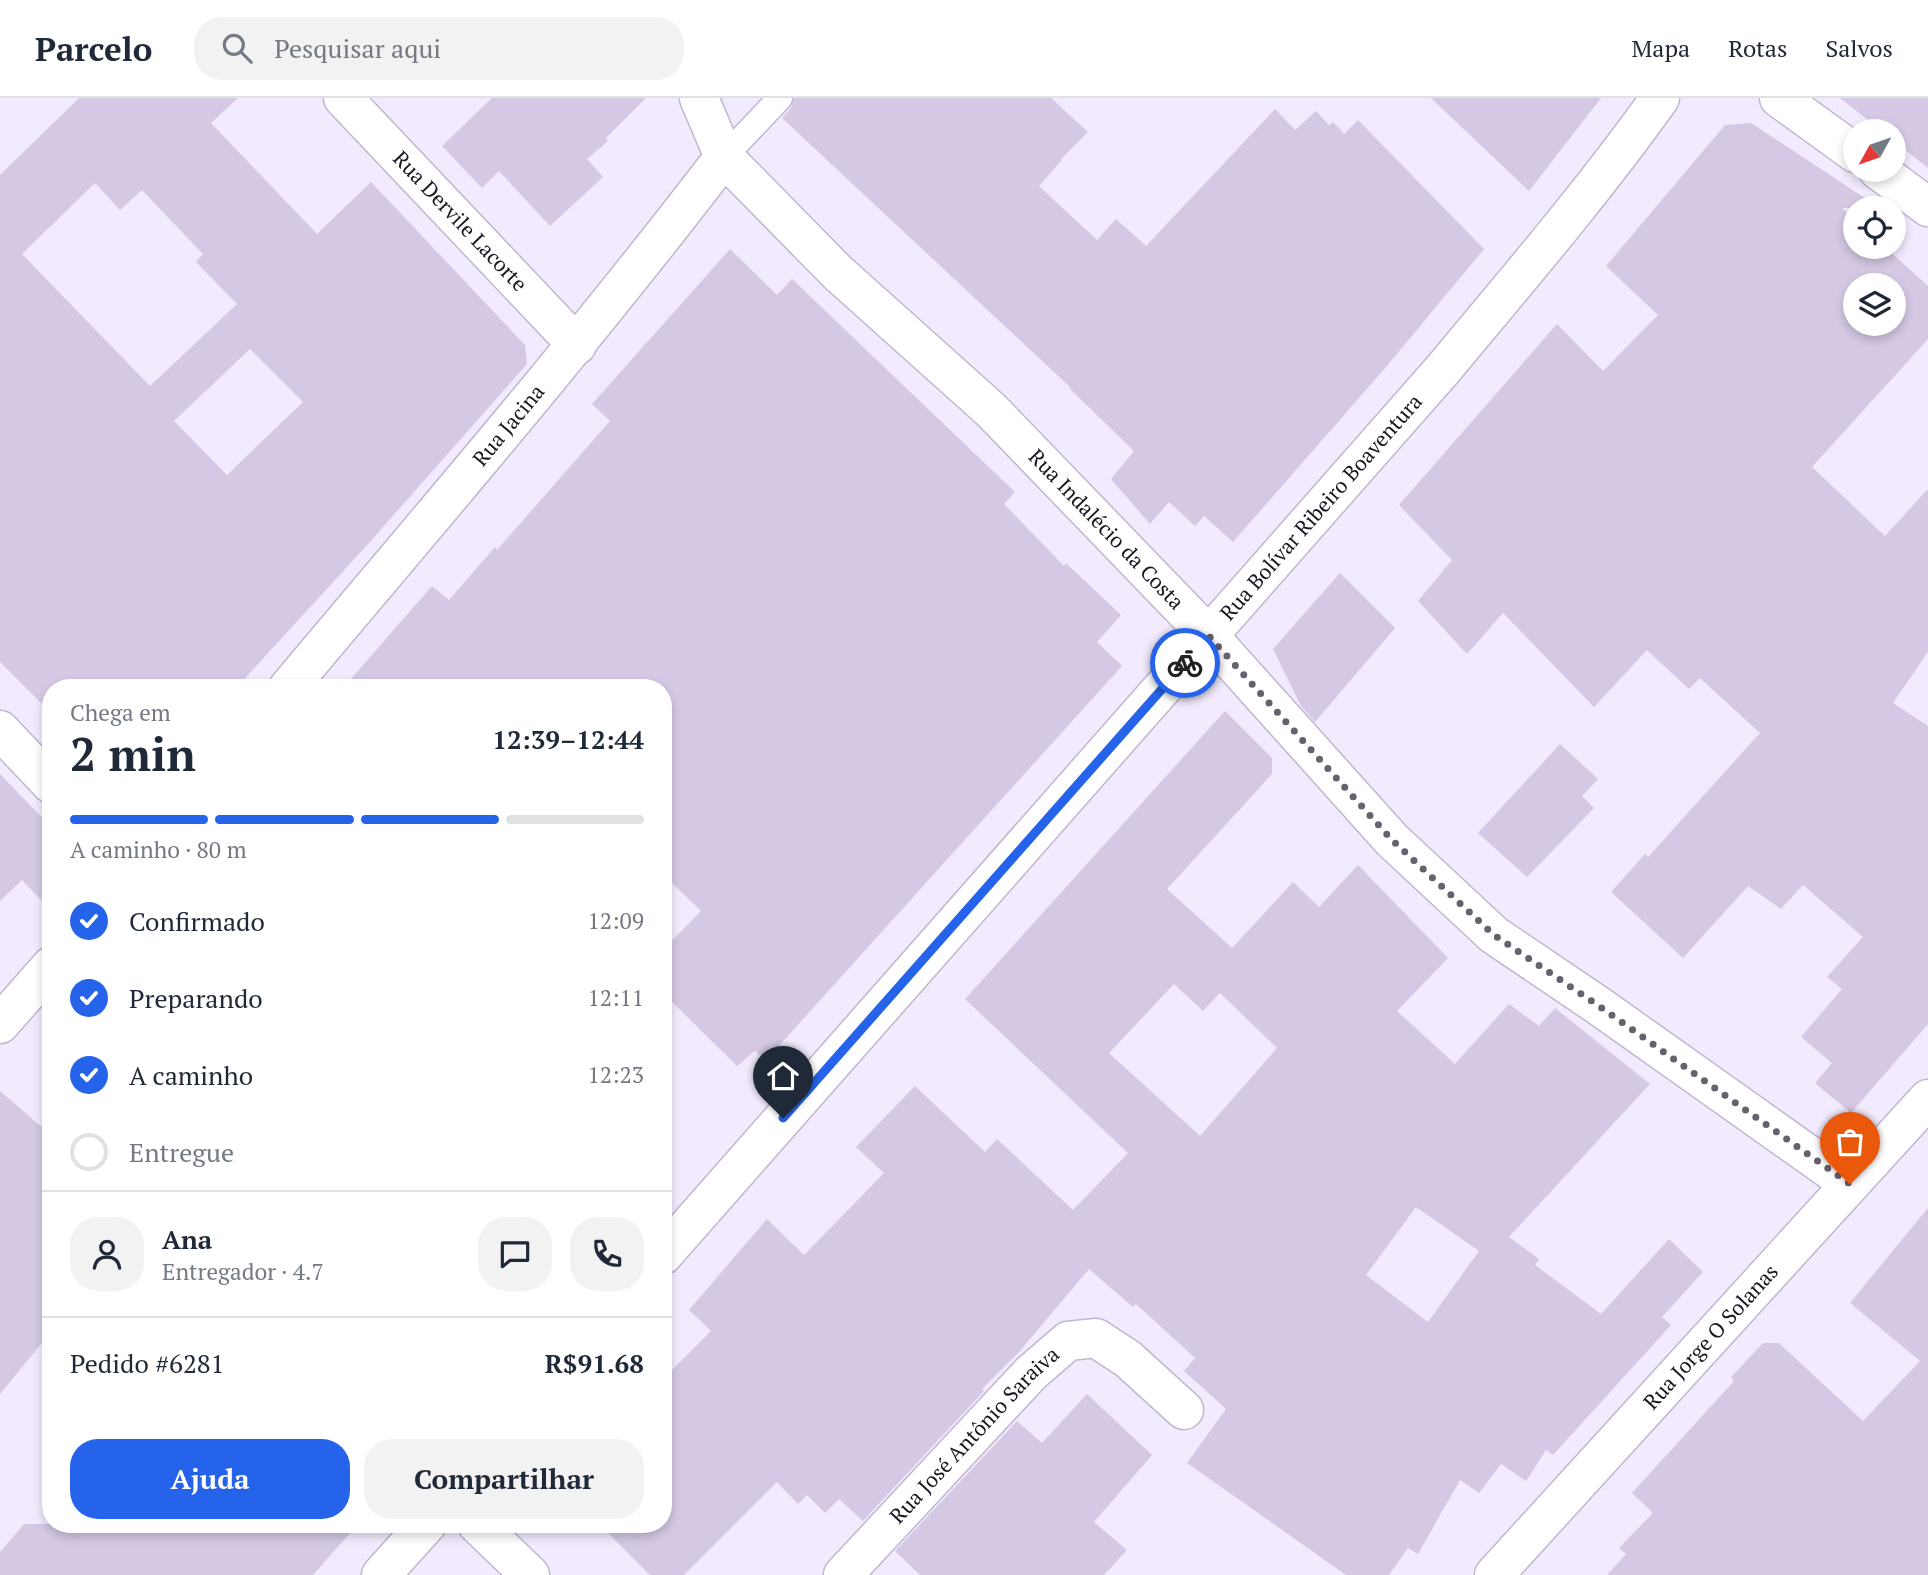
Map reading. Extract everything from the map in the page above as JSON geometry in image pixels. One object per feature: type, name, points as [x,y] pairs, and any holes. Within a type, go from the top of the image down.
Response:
[{"type":"street","name":"Rua Dervile Lacorte","points":[[343,98],[576,345]]},
{"type":"street","points":[[699,98],[724,157]]},
{"type":"street","name":"Rua Bolívar Ribeiro Boaventura","points":[[672,1245],[1444,367],[1566,221],[1660,98]]},
{"type":"street","points":[[1779,98],[1843,144]]},
{"type":"street","name":"Rua Jacina","points":[[296,679],[576,345],[724,157]]},
{"type":"street","name":"Rua Indalécio da Costa","points":[[724,157],[837,272],[991,410],[1209,636],[1392,840],[1494,935],[1850,1184]]},
{"type":"street","points":[[1895,182],[1928,206]]},
{"type":"street","points":[[0,730],[42,774]]},
{"type":"street","points":[[0,1024],[42,976]]},
{"type":"street","name":"Rua Jorge O Solanas","points":[[1494,1575],[1928,1098]]},
{"type":"street","name":"Rua José Antônio Saraiva","points":[[844,1575],[1031,1373],[1068,1341],[1096,1338],[1128,1359],[1184,1410]]},
{"type":"street","points":[[381,1575],[419,1533]]},
{"type":"street","points":[[486,1533],[530,1575]]},
{"type":"lane","points":[[724,157],[780,98]]},
{"type":"building","points":[[79,98],[238,98],[211,123],[317,234],[371,182],[525,345],[527,364],[244,679],[42,679],[42,704],[0,662],[0,175]],"holes":[[[95,183],[120,210],[142,190],[203,254],[196,262],[237,304],[150,386],[22,254]],[[250,349],[303,402],[227,475],[174,421]]]},
{"type":"building","points":[[492,98],[646,98],[606,138],[608,141],[587,159],[603,177],[550,226],[499,171],[482,188],[442,146]]},
{"type":"building","points":[[794,98],[1051,98],[1088,132],[1039,186],[1097,240],[1116,219],[1146,246],[1275,109],[1295,130],[1316,111],[1329,125],[1333,122],[1344,134],[1358,120],[1484,249],[1386,367],[1233,542],[1204,516],[1195,526],[1169,502],[1150,524],[1111,479],[1134,451],[1071,388],[782,118],[791,108]]},
{"type":"building","points":[[1431,98],[1601,98],[1529,191]]},
{"type":"building","points":[[1840,98],[1928,98],[1928,168],[1906,151],[1906,119],[1867,119]]},
{"type":"building","points":[[1751,123],[1862,196],[1843,196],[1843,259],[1898,259],[1928,286],[1928,339],[1812,467],[1885,536],[1928,489],[1928,652],[1893,703],[1928,726],[1928,1024],[1851,1113],[1815,1083],[1832,1063],[1801,1037],[1842,989],[1827,977],[1863,937],[1803,885],[1781,909],[1748,886],[1683,958],[1611,892],[1645,854],[1648,857],[1760,733],[1700,678],[1689,689],[1647,650],[1594,707],[1503,613],[1467,654],[1418,601],[1452,560],[1399,505],[1557,324],[1603,371],[1658,315],[1606,266],[1725,125]]},
{"type":"building","points":[[730,249],[777,295],[792,279],[1015,492],[1004,504],[1064,566],[1066,563],[1121,615],[1097,642],[1122,666],[766,1060],[755,1051],[737,1066],[672,1002],[672,941],[701,911],[672,883],[672,679],[351,679],[432,586],[449,600],[495,547],[497,550],[610,421],[592,404]]},
{"type":"building","points":[[1340,573],[1395,628],[1315,722],[1301,706],[1273,649]]},
{"type":"building","points":[[1225,711],[1272,758],[1272,774],[1167,889],[1232,948],[1293,882],[1319,907],[1358,865],[1448,958],[1397,1011],[1455,1064],[1509,1004],[1539,1026],[1555,1008],[1650,1084],[1509,1237],[1539,1259],[1535,1265],[1601,1314],[1669,1239],[1703,1272],[1662,1317],[1671,1325],[1553,1455],[1546,1450],[1526,1481],[1501,1464],[1479,1493],[1460,1480],[1418,1554],[1408,1548],[1389,1575],[1346,1575],[1187,1463],[1226,1409],[1184,1371],[1195,1358],[1136,1304],[1133,1307],[1089,1269],[1019,1352],[863,1521],[839,1499],[825,1513],[807,1495],[798,1504],[777,1482],[684,1575],[650,1575],[608,1533],[672,1533],[672,1370],[711,1331],[689,1310],[767,1219],[804,1255],[884,1173],[856,1147],[915,1086],[985,1152],[997,1139],[1073,1210],[1128,1153],[965,999]],"holes":[[[1174,984],[1203,1011],[1220,993],[1277,1048],[1200,1136],[1109,1053]],[[1416,1207],[1479,1251],[1428,1322],[1366,1275]]]},
{"type":"building","points":[[1560,744],[1598,779],[1582,796],[1594,808],[1527,877],[1478,833]]},
{"type":"building","points":[[0,774],[42,818],[42,901],[22,880],[0,901]]},
{"type":"building","points":[[0,1091],[42,1127],[42,1343],[0,1394]]},
{"type":"building","points":[[1928,1208],[1928,1575],[1607,1575],[1626,1554],[1619,1548],[1653,1513],[1632,1493],[1734,1381],[1731,1377],[1763,1343],[1779,1343],[1863,1421],[1920,1361],[1850,1303]]},
{"type":"building","points":[[1087,1394],[1152,1455],[1094,1522],[1127,1550],[1104,1575],[920,1575],[895,1551],[1017,1421],[1042,1443]]},
{"type":"building","points":[[24,1524],[42,1524],[42,1533],[350,1533],[313,1575],[0,1575],[0,1552]]},
{"type":"way so far","points":[[1185,663],[1209,636],[1392,840],[1494,935],[1850,1184]]},
{"type":"route","points":[[783,1118],[1185,663]]}]
